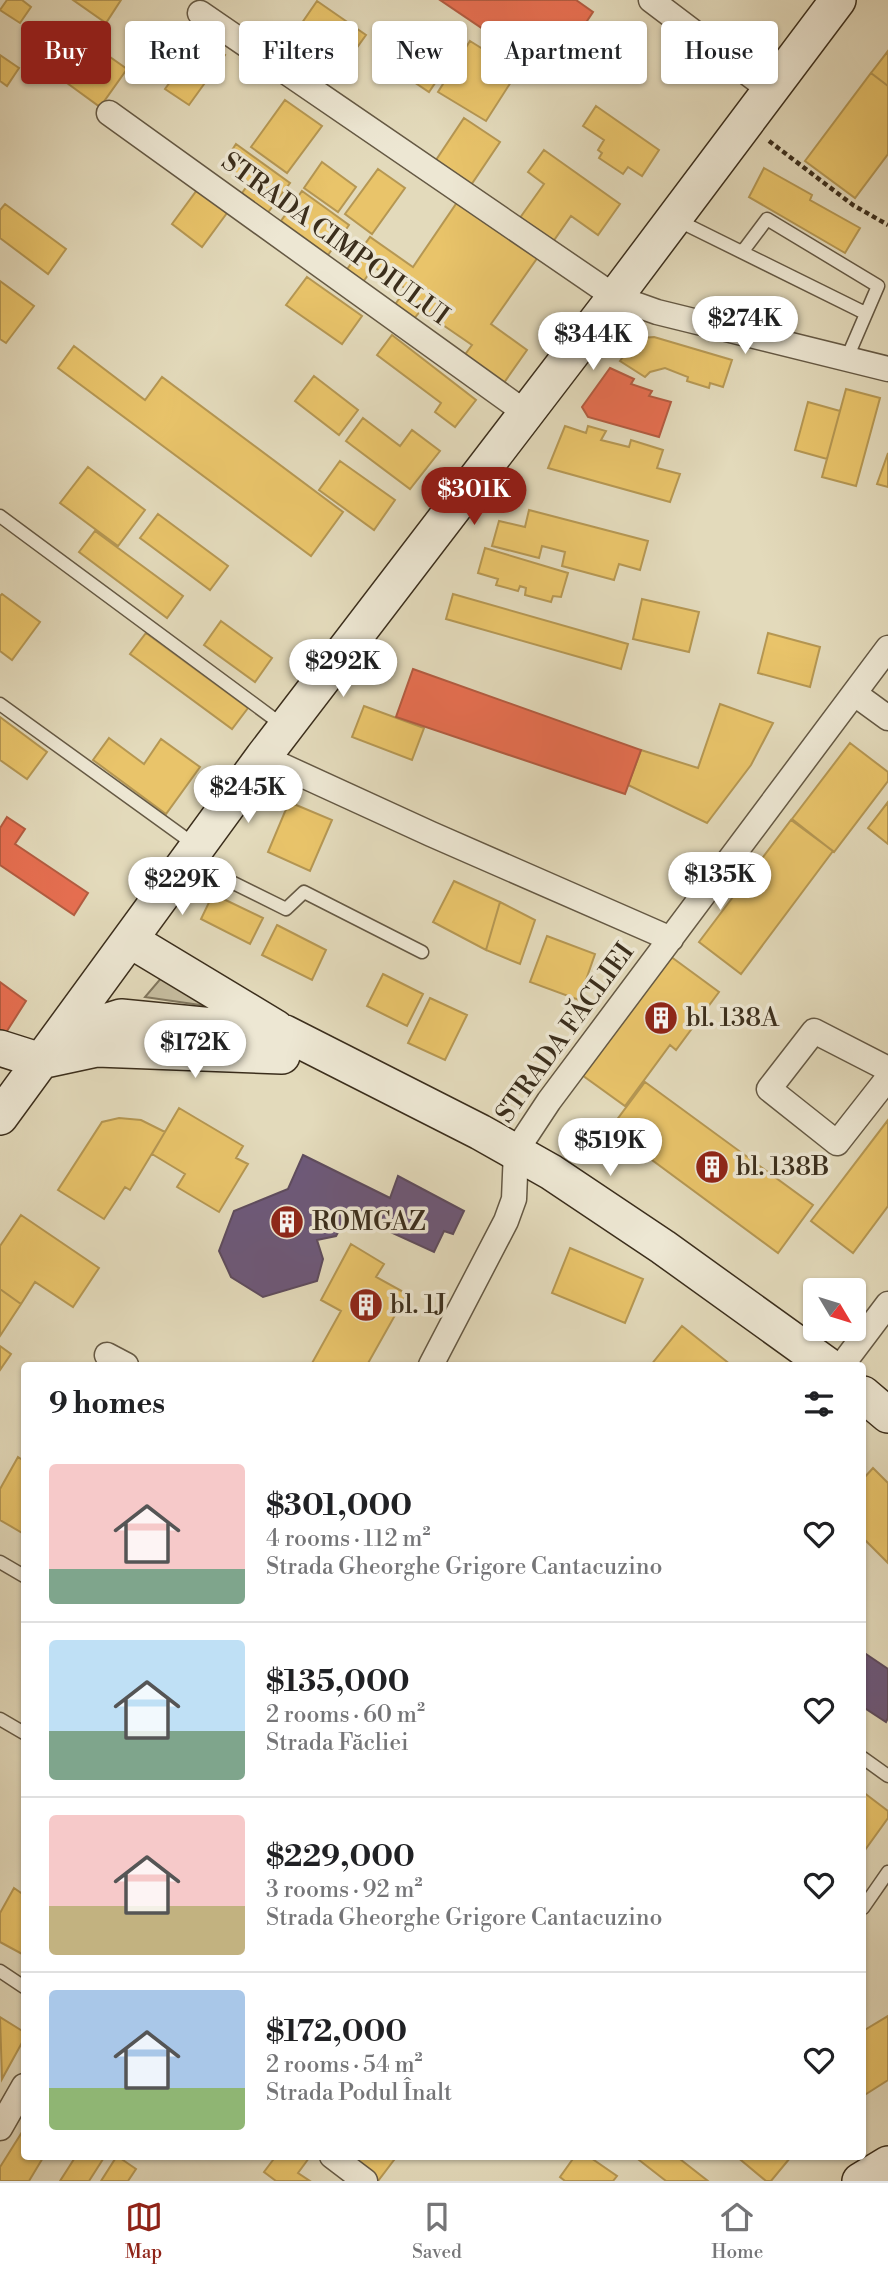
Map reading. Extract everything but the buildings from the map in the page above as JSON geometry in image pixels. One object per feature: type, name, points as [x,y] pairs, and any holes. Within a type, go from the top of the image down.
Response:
[{"type":"main road","points":[[0,1117],[263,757],[838,0]]},
{"type":"main road","points":[[130,940],[285,1033],[516,1151],[663,1247],[823,1362]]},
{"type":"main road","points":[[41,1061],[89,1027],[121,1017],[285,1033]]},
{"type":"main road","points":[[0,1048],[41,1061],[97,1049],[251,1053],[348,1065]]},
{"type":"main road","points":[[866,1397],[888,1415]]},
{"type":"main road","points":[[860,2181],[888,2164]]},
{"type":"street","points":[[651,0],[770,90]]},
{"type":"street","points":[[200,13],[615,297],[657,312],[888,369]]},
{"type":"street","name":"STRADA CIMPOIULUI","points":[[109,113],[526,413]]},
{"type":"street","name":"STRADA FĂCLIEI","points":[[516,1151],[549,1101],[888,648]]},
{"type":"street","points":[[855,694],[888,718]]},
{"type":"street","points":[[263,757],[671,939]]},
{"type":"street","points":[[888,1069],[814,1031],[769,1089],[837,1143],[888,1078]]},
{"type":"street","points":[[433,1362],[506,1221],[513,1199],[516,1151]]},
{"type":"street","points":[[844,1362],[888,1304]]},
{"type":"street","points":[[0,2128],[21,2092]]},
{"type":"street","points":[[337,2160],[365,2181]]},
{"type":"lane","points":[[674,218],[865,313]]},
{"type":"lane","points":[[743,251],[766,219],[878,286],[847,358]]},
{"type":"lane","points":[[0,516],[286,727]]},
{"type":"lane","points":[[0,704],[193,854],[286,909],[304,892],[422,952]]},
{"type":"lane","points":[[0,1562],[21,1574]]},
{"type":"lane","points":[[0,1719],[21,1731]]},
{"type":"lane","points":[[866,1760],[888,1776]]},
{"type":"lane","points":[[866,1904],[888,1872]]},
{"type":"lane","points":[[0,1971],[21,1985]]},
{"type":"path","points":[[767,139],[853,205],[888,225]]},
{"type":"shaded area","points":[[162,977],[207,1006],[145,997]]},
{"type":"place","name":"bl. 138A","points":[[661,1018]]},
{"type":"place","name":"bl. 138B","points":[[712,1167]]},
{"type":"place","name":"ROMGAZ","points":[[287,1222]]},
{"type":"place","name":"bl. 1J","points":[[366,1305]]}]
